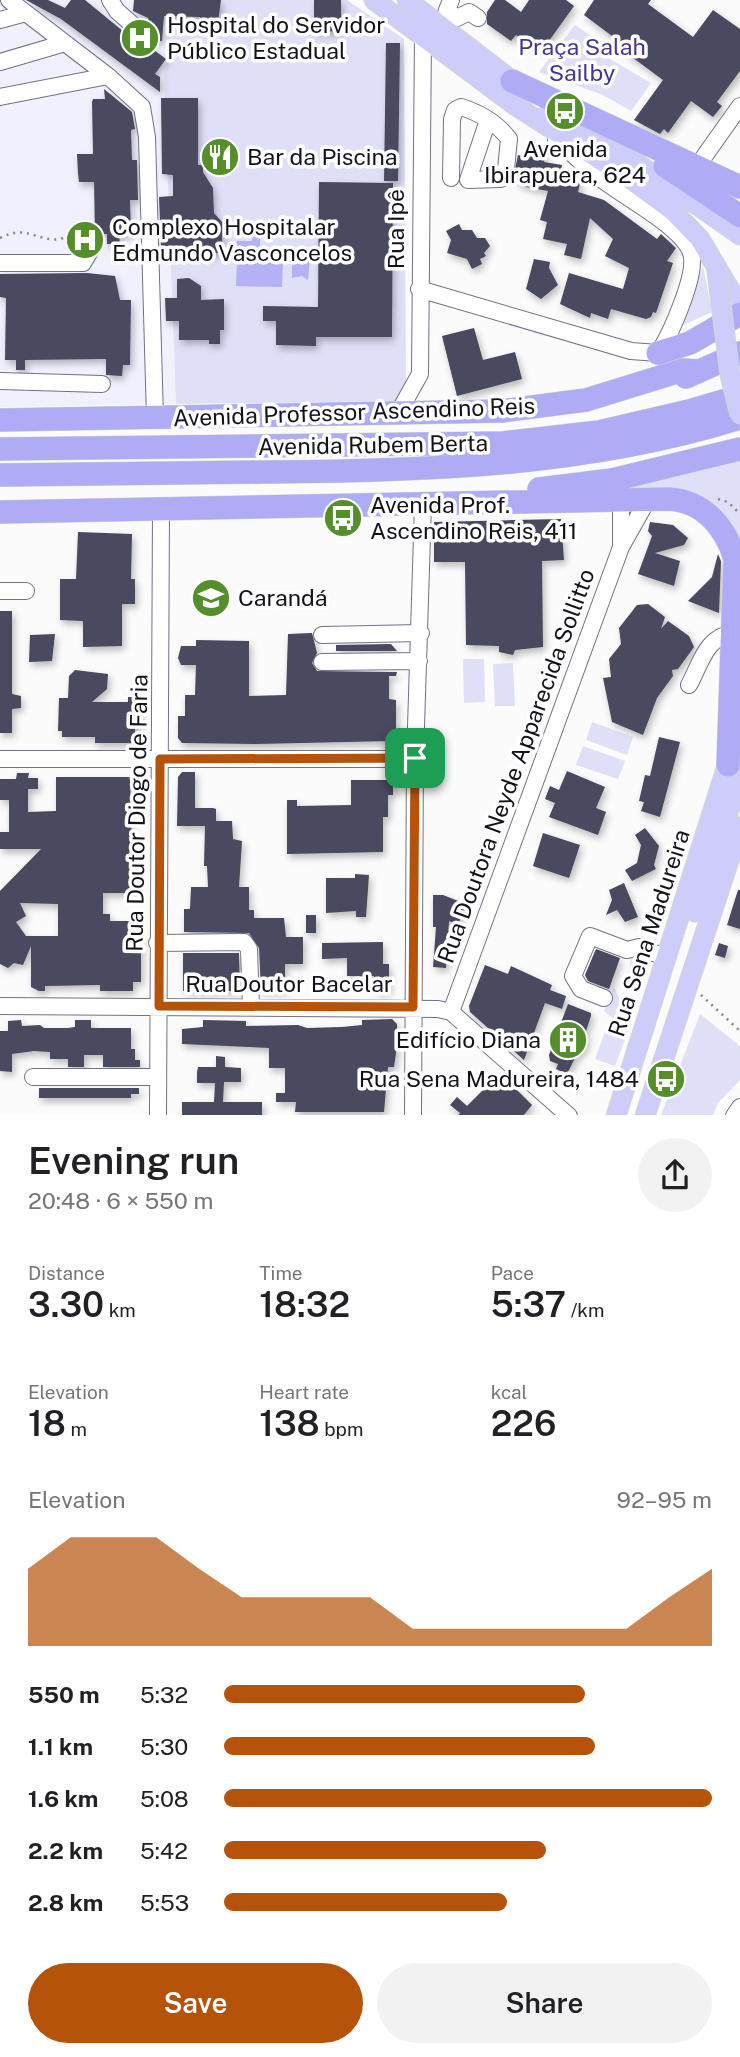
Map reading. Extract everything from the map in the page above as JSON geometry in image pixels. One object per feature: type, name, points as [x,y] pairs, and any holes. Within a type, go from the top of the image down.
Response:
[{"type":"highway","points":[[512,81],[740,187]]},
{"type":"highway","points":[[624,133],[656,160],[740,216]]},
{"type":"highway","points":[[658,353],[690,343],[740,314]]},
{"type":"highway","name":"Avenida Professor Ascendino Reis","points":[[0,420],[397,415],[538,407],[586,400],[683,370],[700,371],[740,353]]},
{"type":"highway","points":[[404,445],[418,434],[569,414],[650,392],[700,371]]},
{"type":"highway","name":"Avenida Rubem Berta","points":[[0,449],[503,443],[599,432],[740,396]]},
{"type":"highway","name":"Avenida Rubem Berta","points":[[0,475],[340,472],[505,464],[685,435],[740,416]]},
{"type":"highway","points":[[685,435],[704,439],[740,435]]},
{"type":"highway","points":[[461,505],[472,498],[612,480],[740,449]]},
{"type":"highway","points":[[0,512],[461,505],[648,499],[676,500],[697,506],[718,524],[727,537],[736,570],[734,771]]},
{"type":"main road","points":[[374,0],[516,106],[624,174],[672,210],[701,239],[740,307]]},
{"type":"main road","points":[[407,0],[448,13],[512,81],[740,235]]},
{"type":"main road","points":[[716,264],[730,375],[740,416]]},
{"type":"main road","points":[[650,1008],[665,989],[680,956],[734,771],[740,722]]},
{"type":"main road","name":"Rua Sena Madureira","points":[[617,1115],[667,958],[734,771]]},
{"type":"main road","points":[[645,1115],[740,827]]},
{"type":"street","points":[[9,0],[108,76],[142,107],[147,137],[155,418]]},
{"type":"street","points":[[110,0],[117,11],[142,33]]},
{"type":"street","points":[[448,13],[457,19],[469,12],[478,18]]},
{"type":"street","points":[[0,20],[26,13]]},
{"type":"street","name":"Rua Ipê","points":[[397,415],[420,374],[423,37]]},
{"type":"street","points":[[0,62],[65,43]]},
{"type":"street","points":[[0,97],[108,76]]},
{"type":"street","points":[[419,289],[631,351],[658,353],[671,332],[692,264],[690,251],[671,230],[601,179],[516,106]]},
{"type":"street","points":[[696,168],[740,106]]},
{"type":"street","points":[[420,176],[468,180],[501,179],[506,169],[509,139],[498,125],[461,107],[455,110],[451,178]]},
{"type":"street","points":[[468,180],[488,120]]},
{"type":"street","points":[[0,263],[83,262],[89,253]]},
{"type":"street","points":[[0,381],[102,384]]},
{"type":"street","points":[[621,547],[648,499]]},
{"type":"street","points":[[621,500],[621,547]]},
{"type":"street","points":[[413,1115],[415,758],[423,505]]},
{"type":"street","name":"Rua Doutor Diogo de Faria","points":[[158,1115],[161,511]]},
{"type":"street","name":"Rua Doutora Neyde Apparecida Sollitto","points":[[451,1012],[621,547]]},
{"type":"street","points":[[0,591],[26,591]]},
{"type":"street","points":[[322,635],[421,633]]},
{"type":"street","points":[[689,685],[713,639],[721,634],[734,633]]},
{"type":"street","points":[[322,662],[419,662]]},
{"type":"street","points":[[0,759],[415,758]]},
{"type":"street","points":[[604,999],[581,989],[573,976],[590,936],[627,950],[639,947],[667,958]]},
{"type":"street","points":[[157,943],[244,942],[249,949],[251,1007]]},
{"type":"street","name":"Rua Doutor Bacelar","points":[[0,1006],[413,1007],[451,1012]]},
{"type":"street","points":[[451,1012],[569,1115]]},
{"type":"street","points":[[33,1077],[159,1077]]},
{"type":"street","points":[[734,1115],[740,1107]]},
{"type":"path","points":[[0,238],[19,232],[41,234],[50,240],[72,237],[89,253]]},
{"type":"path","points":[[699,992],[740,1031]]},
{"type":"shaded area","name":"Complexo Hospitalar Edmundo Vasconcelos","points":[[0,0],[171,0],[164,76],[176,404],[0,407]]},
{"type":"green space","points":[[171,0],[347,0],[404,39],[406,390],[398,401],[176,404],[164,76]]},
{"type":"green space","name":"Praça Salah Sailby","points":[[575,25],[614,51],[610,59],[651,83],[631,111],[603,95],[539,72]]},
{"type":"green space","points":[[703,266],[712,312],[681,326]]},
{"type":"green space","points":[[740,458],[740,551],[722,517],[621,495],[619,488]]},
{"type":"green space","points":[[463,659],[484,659],[485,702],[464,703]]},
{"type":"green space","points":[[513,663],[515,706],[495,706],[493,664]]},
{"type":"green space","points":[[592,722],[633,737],[627,755],[586,740]]},
{"type":"green space","points":[[583,746],[625,761],[618,779],[576,765]]},
{"type":"green space","points":[[645,950],[653,954],[646,978],[634,973],[628,976],[631,957]]},
{"type":"green space","points":[[614,987],[631,1023],[628,1030],[604,1011]]},
{"type":"green space","points":[[700,1014],[740,1046],[740,1080],[718,1103],[713,1115],[661,1115]]},
{"type":"green space","points":[[608,1024],[628,1031],[615,1066],[595,1059]]},
{"type":"water","points":[[252,233],[260,233],[260,254],[237,254],[237,241],[252,241]]},
{"type":"water","points":[[295,255],[310,257],[308,280],[302,276],[292,278],[292,258]]},
{"type":"water","points":[[237,261],[283,262],[282,287],[236,286]]},
{"type":"building","points":[[26,0],[48,0],[65,8],[71,0],[85,0],[135,41],[146,44],[166,59],[155,74],[160,77],[160,92],[61,19]]},
{"type":"building","points":[[134,0],[221,0],[218,22],[213,21],[213,25],[200,25],[200,17],[164,16],[162,41],[149,40],[152,30],[148,18],[133,11]]},
{"type":"building","points":[[314,0],[341,0],[341,31],[314,32]]},
{"type":"building","points":[[495,0],[505,0],[521,12],[529,0],[566,0],[574,6],[541,52],[516,35],[511,41],[487,24],[487,12]]},
{"type":"building","points":[[594,0],[651,0],[648,4],[693,37],[713,10],[740,29],[740,71],[717,102],[722,106],[713,117],[691,101],[668,133],[664,129],[660,134],[634,120],[663,80],[625,52],[628,48],[584,15]]},
{"type":"building","points":[[386,43],[400,43],[398,181],[384,181]]},
{"type":"building","points":[[104,89],[132,112],[135,129],[131,130],[132,160],[137,160],[138,200],[130,200],[131,234],[119,234],[120,244],[107,244],[107,234],[95,234],[94,182],[79,182],[78,173],[77,154],[93,154],[92,102],[93,99],[105,99]]},
{"type":"building","points":[[161,98],[198,98],[198,165],[203,165],[203,172],[213,188],[214,213],[222,222],[222,253],[170,253],[170,246],[161,246],[159,197],[173,196],[173,175],[162,174]]},
{"type":"building","points":[[527,146],[546,153],[544,162],[562,165],[560,175],[581,179],[578,192],[604,200],[657,239],[661,234],[676,248],[667,261],[673,263],[656,313],[653,312],[651,317],[646,319],[611,309],[608,319],[591,313],[590,318],[560,304],[569,273],[623,289],[629,268],[605,256],[613,239],[590,218],[581,259],[564,255],[567,244],[543,239],[547,222],[540,220],[548,191],[526,187],[513,179],[518,155],[525,157]]},
{"type":"building","points":[[319,182],[393,183],[392,337],[316,337],[316,346],[276,345],[276,321],[263,321],[263,306],[318,307]]},
{"type":"building","points":[[459,224],[462,230],[472,230],[477,238],[485,238],[490,246],[484,253],[486,256],[480,259],[482,264],[472,269],[467,259],[447,253],[451,240],[446,231]]},
{"type":"building","points":[[534,259],[550,262],[549,268],[558,285],[541,299],[526,289]]},
{"type":"building","points":[[87,273],[115,276],[120,300],[131,300],[130,365],[123,365],[122,376],[106,375],[106,359],[25,360],[25,370],[16,370],[16,360],[5,360],[6,298],[0,297],[0,274]]},
{"type":"building","points":[[189,278],[201,286],[201,300],[224,299],[224,330],[220,330],[220,344],[209,344],[209,340],[179,340],[179,321],[166,321],[165,298],[177,298],[177,279]]},
{"type":"building","points":[[474,328],[483,360],[515,352],[522,379],[457,396],[442,336]]},
{"type":"building","points":[[561,519],[564,560],[542,561],[543,647],[515,650],[513,655],[499,652],[499,646],[466,645],[465,562],[434,562],[434,522]]},
{"type":"building","points":[[650,522],[673,525],[688,538],[684,545],[655,553],[680,561],[674,586],[638,574],[652,536],[648,531]]},
{"type":"building","points":[[78,532],[132,534],[131,579],[135,579],[135,604],[122,604],[122,646],[83,647],[83,621],[60,620],[60,579],[76,579]]},
{"type":"building","points":[[718,554],[721,561],[719,613],[688,601],[712,577]]},
{"type":"building","points":[[648,604],[665,617],[661,629],[668,621],[689,636],[694,647],[678,669],[672,670],[673,676],[657,698],[643,735],[612,722],[603,678],[611,677],[609,659],[621,644],[619,628],[637,605]]},
{"type":"building","points":[[0,611],[12,611],[12,694],[21,696],[21,708],[12,709],[12,733],[0,733]]},
{"type":"building","points":[[312,633],[317,653],[312,663],[317,671],[397,672],[396,676],[389,676],[389,699],[396,700],[396,737],[392,741],[182,743],[178,738],[178,716],[185,716],[185,695],[195,695],[196,665],[181,665],[178,658],[181,646],[196,646],[196,640],[249,641],[249,696],[286,695],[288,634]]},
{"type":"building","points":[[55,634],[52,661],[29,662],[30,635]]},
{"type":"building","points":[[391,644],[397,651],[336,651],[336,645]]},
{"type":"building","points":[[75,670],[108,674],[107,689],[92,702],[128,702],[128,697],[140,697],[140,728],[135,728],[135,743],[95,743],[95,737],[62,737],[62,731],[58,731],[59,698],[68,698],[69,676]]},
{"type":"building","points":[[659,737],[680,742],[660,817],[641,811],[644,802],[639,801],[645,775],[650,776]]},
{"type":"building","points":[[567,771],[605,787],[596,808],[606,812],[598,835],[549,817],[555,803],[545,799],[550,786],[559,790]]},
{"type":"building","points":[[182,772],[195,772],[195,808],[216,809],[216,821],[232,821],[233,839],[242,841],[239,887],[249,887],[249,910],[254,910],[254,918],[284,918],[286,937],[303,937],[303,964],[285,964],[285,991],[261,991],[259,948],[249,933],[184,932],[184,909],[190,909],[191,887],[208,887],[207,866],[204,866],[205,826],[177,826],[178,777]]},
{"type":"building","points":[[17,773],[29,773],[28,778],[38,778],[38,789],[28,789],[28,812],[56,811],[56,777],[130,777],[133,893],[103,893],[103,914],[110,914],[110,921],[131,921],[131,935],[141,935],[141,982],[133,982],[133,991],[100,991],[100,985],[45,986],[45,991],[39,991],[31,987],[31,946],[23,965],[14,963],[8,968],[0,964],[0,891],[41,849],[0,849],[0,832],[9,832],[9,800],[0,800],[0,779],[16,779]],"holes":[[[20,903],[58,904],[58,936],[26,936],[16,922],[26,916]]]},
{"type":"building","points":[[351,780],[393,780],[393,795],[388,795],[388,817],[383,817],[383,852],[287,854],[287,800],[297,800],[297,806],[351,805]]},
{"type":"building","points":[[645,828],[659,846],[654,865],[656,869],[632,881],[625,870],[637,863],[641,845],[635,835]]},
{"type":"building","points":[[543,833],[580,845],[569,878],[533,866]]},
{"type":"building","points":[[355,874],[369,875],[366,917],[356,917],[356,911],[326,913],[326,878],[355,878]]},
{"type":"building","points":[[624,883],[638,917],[625,922],[617,910],[606,915],[612,900],[609,890]]},
{"type":"building","points":[[740,890],[740,929],[727,925]]},
{"type":"building","points":[[433,895],[443,895],[466,904],[458,925],[449,921],[446,968],[433,967],[436,927],[433,927]]},
{"type":"building","points":[[306,915],[316,915],[316,933],[306,933]]},
{"type":"building","points":[[383,942],[383,964],[389,964],[389,991],[374,991],[374,976],[347,976],[347,958],[322,959],[322,943]]},
{"type":"building","points":[[719,943],[728,946],[725,958],[715,955]]},
{"type":"building","points":[[596,949],[620,958],[609,989],[588,981],[585,975]]},
{"type":"building","points":[[183,953],[239,953],[240,991],[183,991]]},
{"type":"building","points":[[485,965],[508,974],[511,966],[552,985],[550,990],[566,996],[562,1009],[545,1003],[524,1060],[470,1012],[469,1006]]},
{"type":"building","name":"Edifício Diana","points":[[568,1004],[591,1013],[591,1016],[585,1034],[588,1038],[582,1053],[577,1054],[567,1074],[556,1069],[558,1064],[550,1061],[549,1055]]},
{"type":"building","points":[[392,1019],[397,1024],[397,1046],[394,1067],[388,1067],[384,1112],[295,1112],[296,1102],[276,1102],[276,1093],[285,1093],[285,1068],[269,1068],[269,1048],[182,1044],[182,1029],[203,1027],[203,1020],[246,1021],[246,1026],[298,1025],[307,1028],[362,1025],[362,1020]]},
{"type":"building","points":[[21,1020],[22,1026],[40,1025],[44,1028],[75,1027],[75,1020],[91,1020],[91,1028],[131,1028],[131,1049],[135,1049],[135,1060],[140,1060],[140,1067],[103,1067],[103,1055],[84,1055],[84,1067],[68,1067],[68,1059],[50,1059],[50,1052],[34,1051],[12,1054],[12,1072],[0,1071],[0,1031],[8,1031],[8,1021]]},
{"type":"building","points":[[216,1056],[225,1057],[225,1067],[241,1068],[241,1082],[224,1082],[223,1102],[262,1102],[262,1115],[182,1115],[182,1102],[214,1102],[215,1083],[197,1083],[197,1072],[198,1067],[216,1067]]},
{"type":"building","points":[[500,1073],[532,1105],[524,1115],[459,1115],[460,1113],[450,1105],[457,1097],[467,1106]]},
{"type":"building","points":[[39,1088],[139,1088],[139,1094],[131,1094],[131,1098],[39,1098]]},
{"type":"place","name":"Hospital do Servidor Público Estadual","points":[[140,38]]},
{"type":"place","name":"Avenida Ibirapuera, 624","points":[[565,111]]},
{"type":"place","name":"Bar da Piscina","points":[[220,157]]},
{"type":"place","name":"Complexo Hospitalar Edmundo Vasconcelos","points":[[85,240]]},
{"type":"place","name":"Avenida Prof. Ascendino Reis, 411","points":[[343,518]]},
{"type":"place","name":"Carandá","points":[[211,598]]},
{"type":"place","name":"Edifício Diana","points":[[568,1040]]},
{"type":"place","name":"Rua Sena Madureira, 1484","points":[[666,1079]]},
{"type":"route","points":[[415,758],[413,1007],[159,1006],[157,943],[160,759],[415,758]]}]
